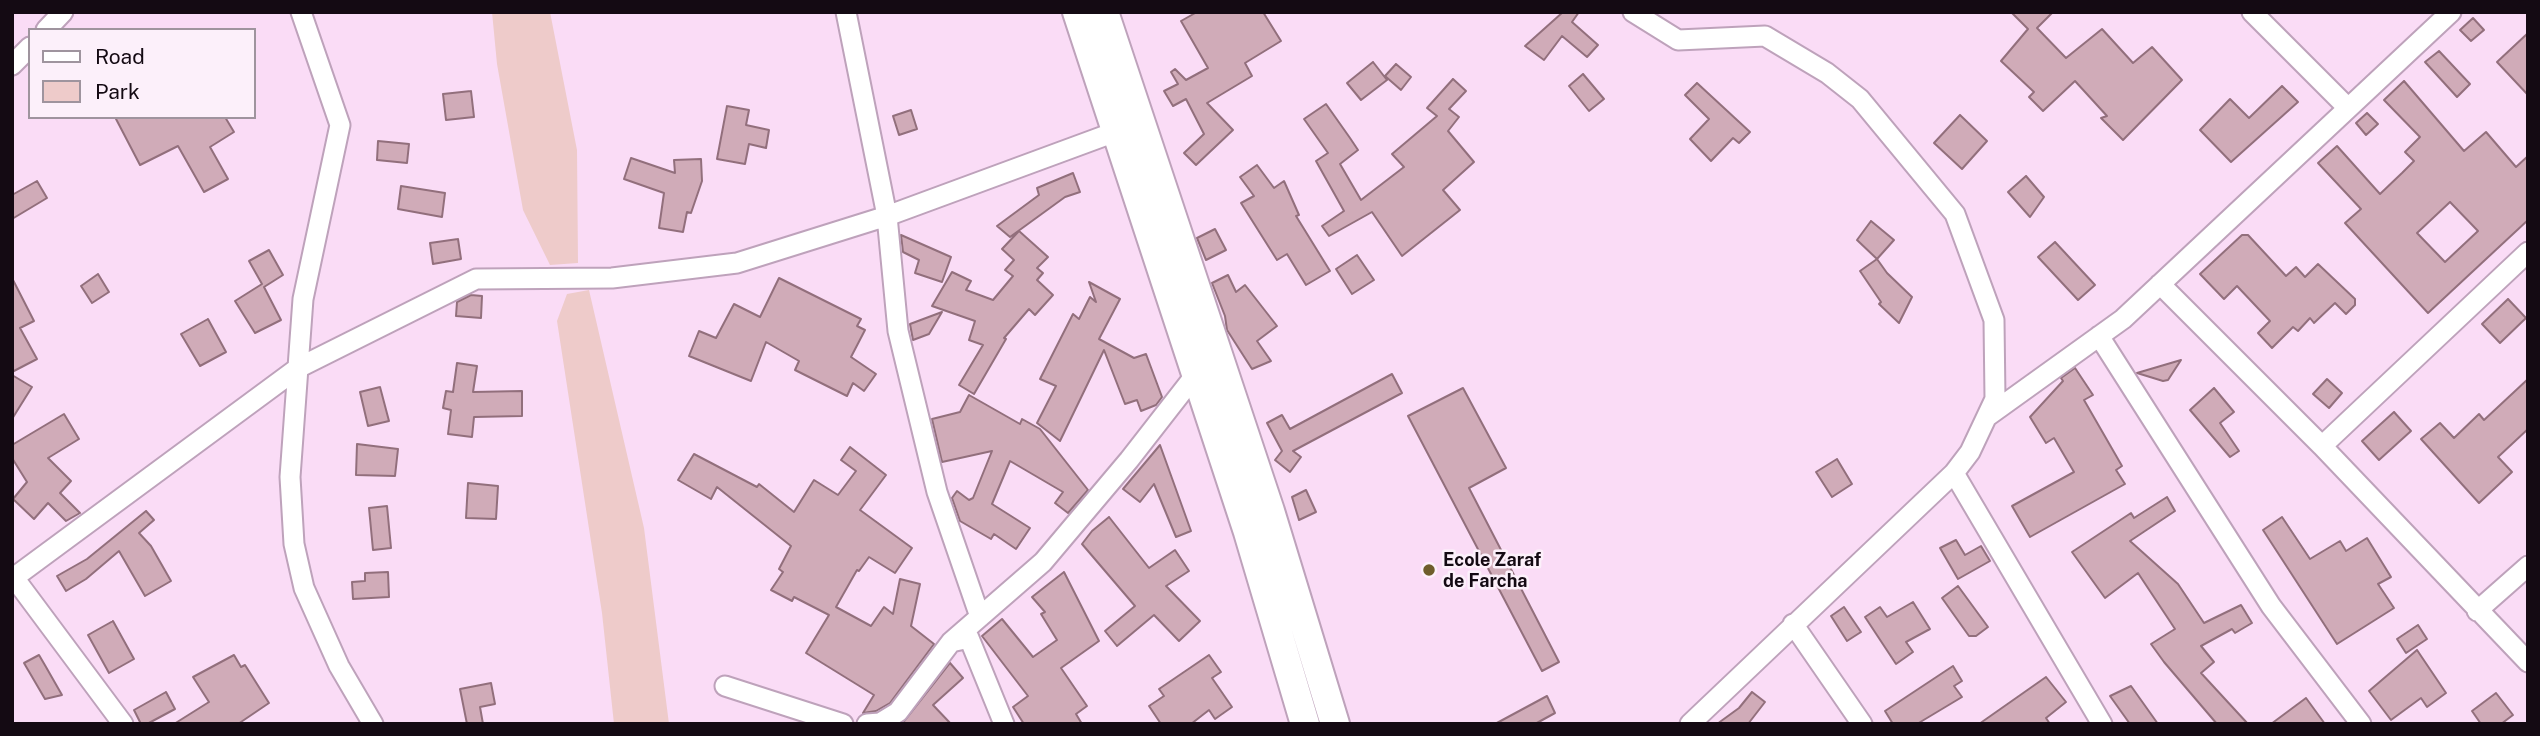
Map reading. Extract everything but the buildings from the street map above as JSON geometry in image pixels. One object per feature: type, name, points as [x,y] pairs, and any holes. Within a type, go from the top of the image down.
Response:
[{"type":"street","points":[[48,28],[62,12]]},
{"type":"street","points":[[301,12],[340,125],[303,299],[290,477],[294,544],[304,588],[339,666],[373,724]]},
{"type":"street","points":[[846,12],[887,216],[898,331],[937,492],[980,617]]},
{"type":"street","points":[[1077,12],[1196,374],[1305,724]]},
{"type":"street","points":[[1104,12],[1270,511],[1335,724]]},
{"type":"street","points":[[1633,12],[1678,40],[1765,36],[1827,73],[1860,99],[1891,133],[1955,214],[1994,320],[1995,399],[1970,452],[1954,473],[1690,724]]},
{"type":"street","points":[[2252,12],[2348,108]]},
{"type":"street","points":[[1986,418],[2099,336],[2160,284],[2451,12]]},
{"type":"street","points":[[12,65],[28,49]]},
{"type":"street","points":[[123,724],[13,577],[298,368],[476,279],[612,278],[737,263],[887,216],[1115,132]]},
{"type":"street","points":[[2322,446],[2528,252]]},
{"type":"street","points":[[2160,284],[2322,446],[2528,662]]},
{"type":"street","points":[[2099,336],[2271,606],[2361,724]]},
{"type":"street","points":[[867,724],[880,723],[898,712],[951,642],[1044,562],[1196,374]]},
{"type":"street","points":[[1954,473],[2102,724]]},
{"type":"street","points":[[2477,611],[2528,566]]},
{"type":"street","points":[[1793,624],[1862,724]]},
{"type":"street","points":[[951,642],[969,638],[1004,724]]},
{"type":"street","points":[[725,686],[843,724]]},
{"type":"street","points":[[1298,697],[1326,690]]},
{"type":"green space","points":[[492,12],[550,12],[577,150],[578,263],[550,265],[523,210],[497,64]]},
{"type":"green space","points":[[589,290],[644,528],[669,724],[614,724],[602,613],[557,321],[567,294]]},
{"type":"place","name":"Ecole Zaraf de Farcha","points":[[1429,570]]}]
